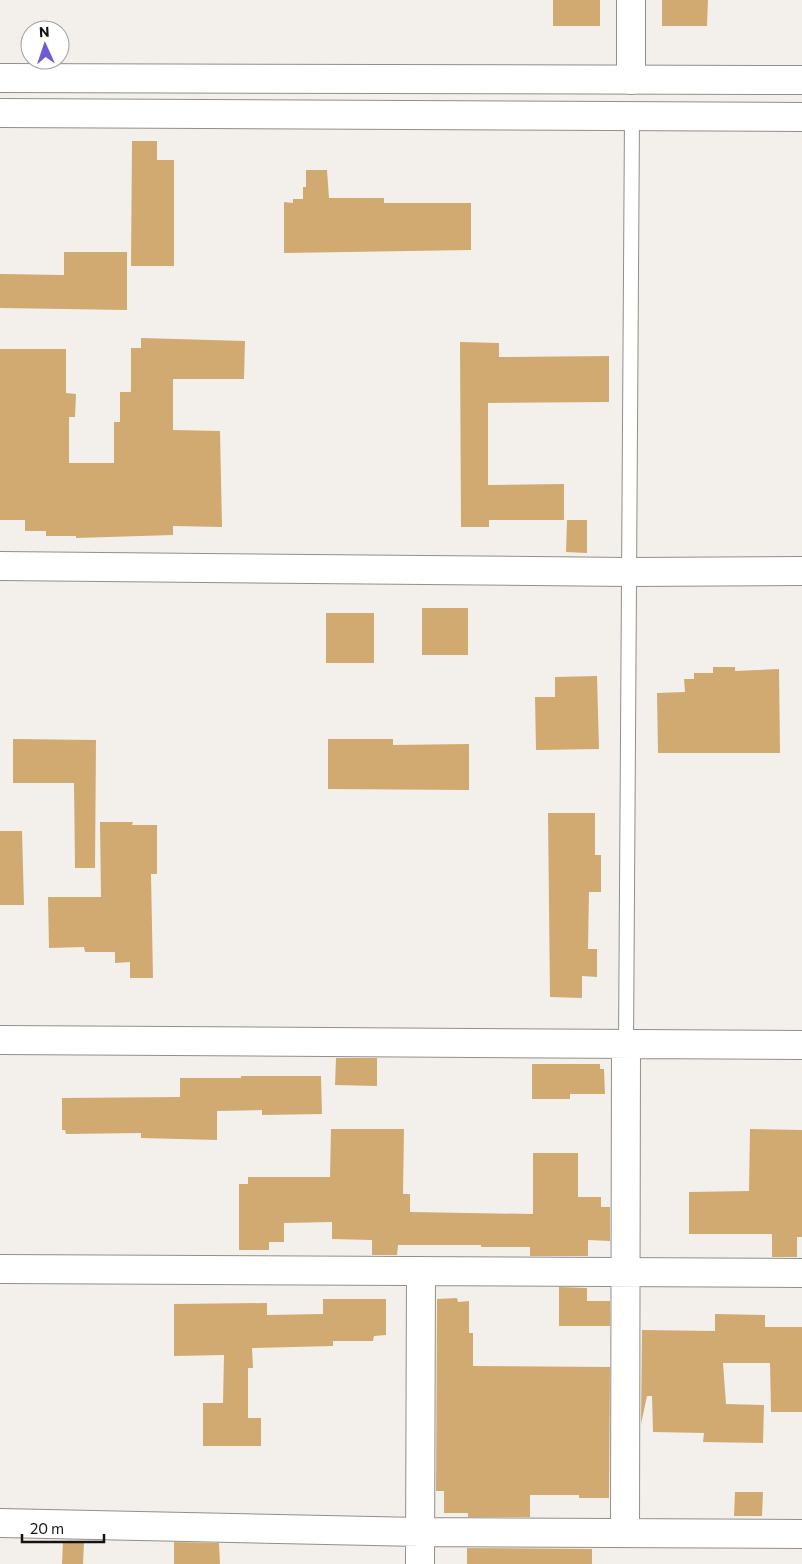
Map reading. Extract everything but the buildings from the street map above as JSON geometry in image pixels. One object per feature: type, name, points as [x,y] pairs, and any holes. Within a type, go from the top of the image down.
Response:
[{"type":"street","points":[[631,0],[631,80]]},
{"type":"street","points":[[0,78],[802,80]]},
{"type":"street","points":[[0,113],[632,117],[802,116]]},
{"type":"street","points":[[0,566],[629,572],[802,570]]},
{"type":"street","points":[[0,1040],[802,1045]]},
{"type":"street","points":[[625,1532],[626,1045]]},
{"type":"street","points":[[0,1269],[802,1274]]},
{"type":"street","points":[[420,1564],[421,1271]]},
{"type":"street","points":[[0,1523],[420,1532],[802,1534]]},
{"type":"lane","points":[[626,1045],[632,117]]}]
